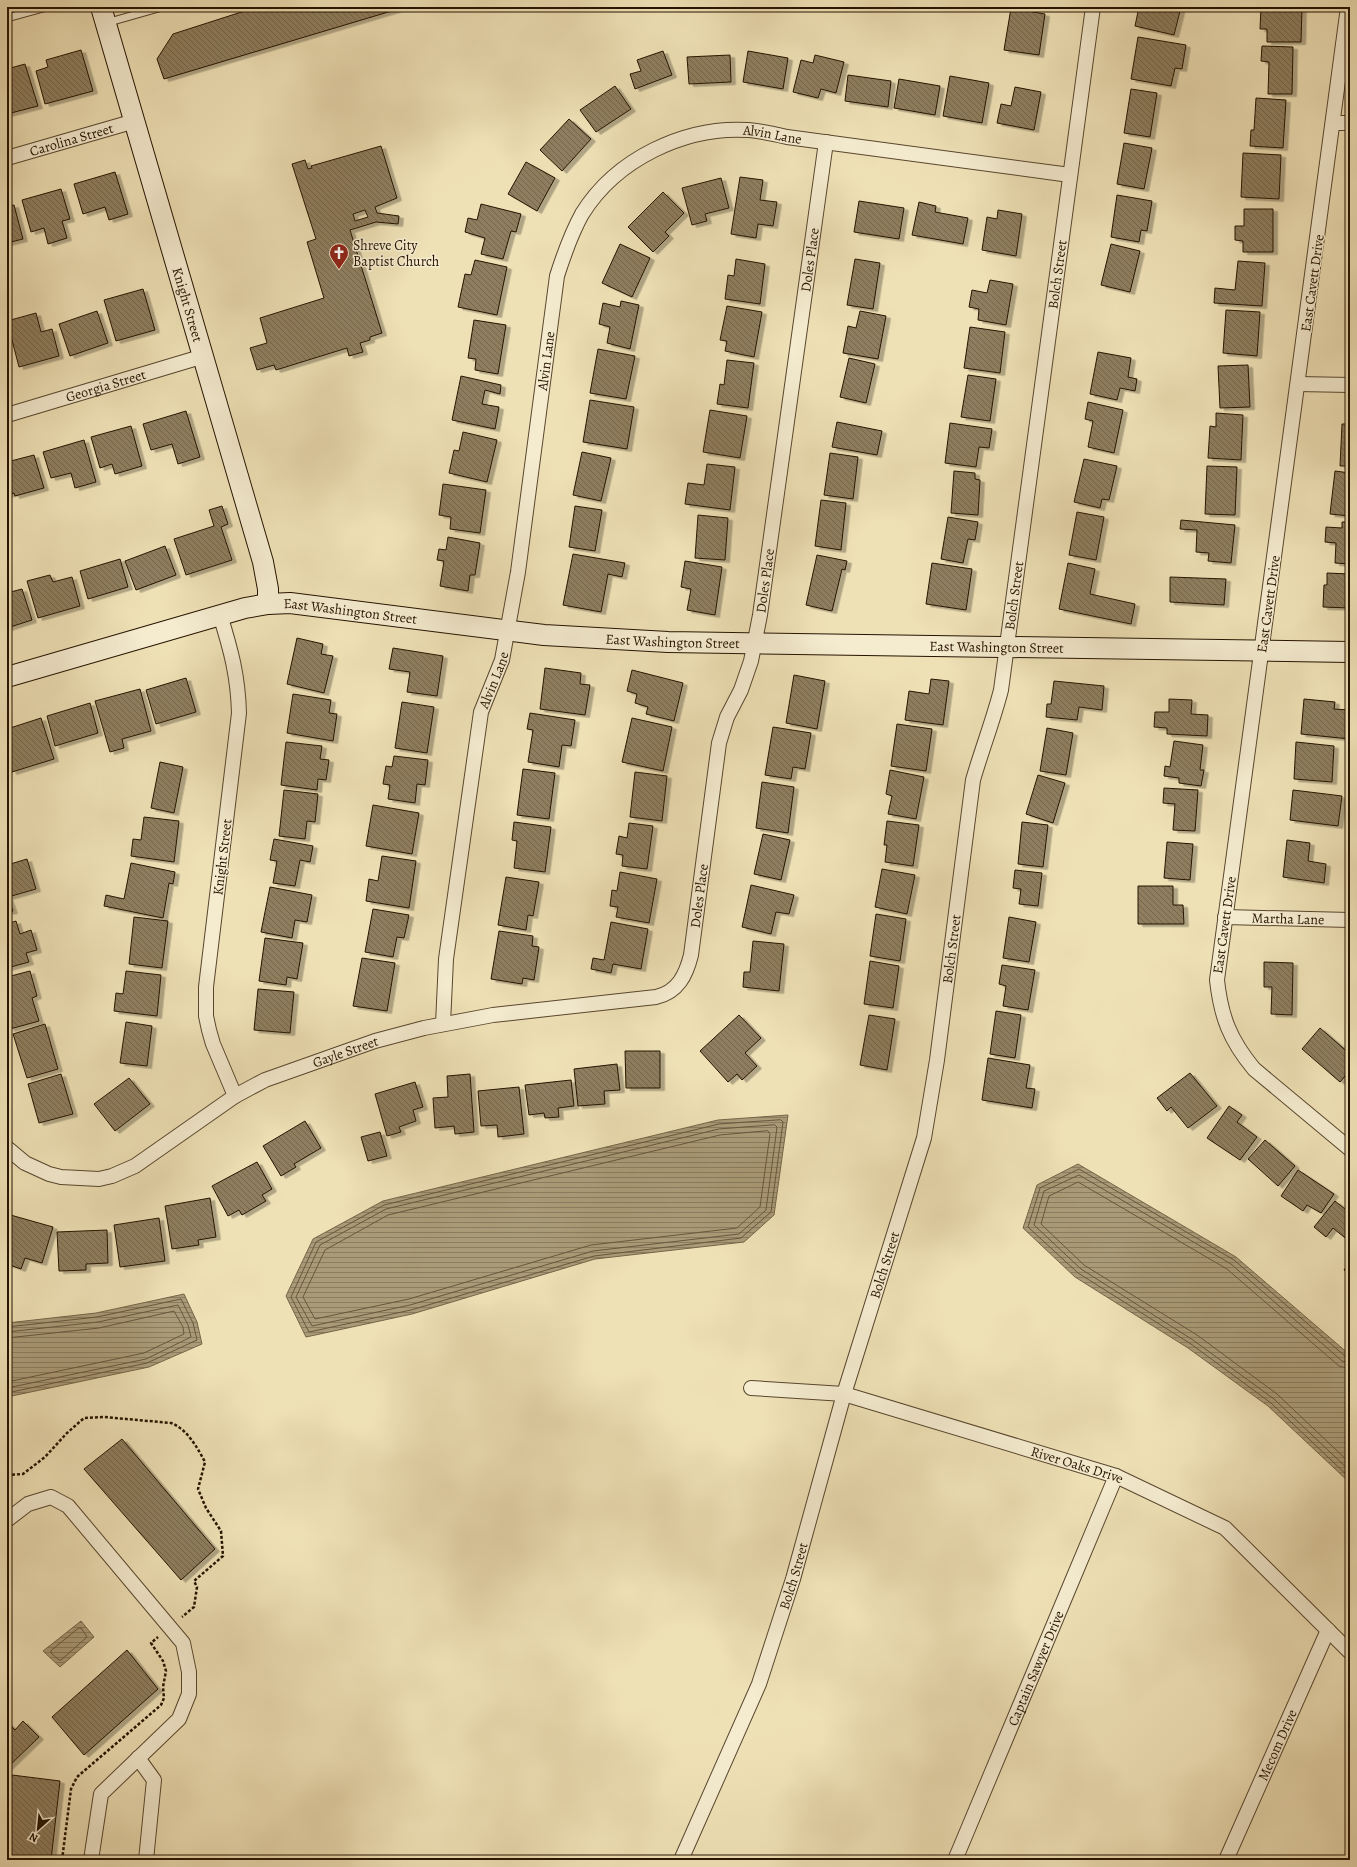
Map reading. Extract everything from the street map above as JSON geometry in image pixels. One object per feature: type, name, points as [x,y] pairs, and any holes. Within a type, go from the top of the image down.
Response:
[{"type":"street","name":"Bolch Street","points":[[681,1860],[759,1684],[793,1579],[844,1394],[924,1138],[937,1060],[974,780],[982,748],[992,725],[1001,690],[1093,7]]},
{"type":"street","name":"East Cavett Drive","points":[[1348,7],[1217,980],[1220,1005],[1230,1033],[1245,1058],[1254,1069],[1350,1149]]},
{"type":"street","name":"Knight Street","points":[[103,15],[204,356],[263,562],[268,589],[268,604]]},
{"type":"street","name":"Carolina Street","points":[[7,158],[135,121]]},
{"type":"street","points":[[1333,122],[1350,123]]},
{"type":"street","name":"Alvin Lane","points":[[443,1024],[446,959],[481,712],[502,660],[508,630],[518,572],[557,276],[567,244],[583,214],[604,187],[620,172],[649,152],[696,134],[730,130],[747,130],[1070,175]]},
{"type":"street","name":"Doles Place","points":[[656,998],[664,996],[678,985],[687,971],[691,955],[719,743],[727,717],[741,690],[755,644],[826,142]]},
{"type":"street","name":"Georgia Street","points":[[7,415],[204,356]]},
{"type":"street","points":[[1298,384],[1350,385]]},
{"type":"street","name":"East Washington Street","points":[[7,677],[245,608],[268,604],[290,603],[544,634],[668,642],[1350,652]]},
{"type":"street","name":"Knight Street","points":[[220,615],[232,654],[238,693],[238,712],[206,987],[206,1016],[213,1044],[235,1096]]},
{"type":"street","name":"Martha Lane","points":[[1225,917],[1350,920]]},
{"type":"street","name":"Gayle Street","points":[[7,1148],[25,1163],[37,1170],[61,1177],[99,1179],[112,1176],[135,1166],[235,1096],[265,1080],[375,1041],[443,1024],[493,1015],[656,998]]},
{"type":"street","name":"River Oaks Drive","points":[[750,1388],[844,1394],[1116,1476],[1225,1528],[1350,1652]]},
{"type":"street","name":"Captain Sawyer Drive","points":[[955,1860],[1116,1476]]},
{"type":"street","points":[[7,1520],[28,1504],[51,1497],[68,1506],[183,1643],[189,1672],[189,1694],[179,1719],[101,1794],[90,1860]]},
{"type":"street","name":"Mecom Drive","points":[[1226,1860],[1328,1630]]},
{"type":"street","points":[[138,1758],[154,1780],[146,1860]]},
{"type":"lane","points":[[7,18],[47,7]]},
{"type":"lane","points":[[103,15],[162,7]]},
{"type":"water","points":[[788,1115],[774,1215],[744,1242],[595,1259],[412,1314],[306,1337],[286,1296],[313,1239],[383,1201],[718,1120]]},
{"type":"water","points":[[1078,1164],[1236,1257],[1350,1355],[1350,1483],[1268,1406],[1188,1348],[1075,1277],[1023,1228],[1037,1185]]},
{"type":"water","points":[[184,1294],[197,1322],[202,1344],[149,1367],[7,1397],[7,1323],[96,1313]]},
{"type":"water","points":[[81,1621],[94,1637],[60,1667],[43,1651]]},
{"type":"building","points":[[257,7],[405,7],[164,79],[157,59],[173,34]]},
{"type":"building","points":[[1139,7],[1181,7],[1174,35],[1135,26]]},
{"type":"building","points":[[1261,7],[1302,7],[1301,42],[1267,42],[1267,29],[1260,29]]},
{"type":"building","points":[[1011,8],[1045,14],[1039,55],[1004,50]]},
{"type":"building","points":[[1138,37],[1186,45],[1182,69],[1175,68],[1171,86],[1131,79]]},
{"type":"building","points":[[1262,46],[1293,47],[1292,94],[1268,94],[1269,62],[1261,61]]},
{"type":"building","points":[[81,50],[93,91],[45,104],[36,71],[48,67],[46,60]]},
{"type":"building","points":[[663,51],[672,75],[635,89],[630,74],[641,71],[637,60]]},
{"type":"building","points":[[748,51],[788,58],[783,89],[743,82]]},
{"type":"building","points":[[730,55],[731,82],[689,84],[687,57]]},
{"type":"building","points":[[815,55],[844,62],[836,93],[821,89],[818,98],[793,92],[801,60],[813,63]]},
{"type":"building","points":[[25,64],[38,106],[7,114],[7,69]]},
{"type":"building","points":[[848,75],[891,81],[888,107],[845,101]]},
{"type":"building","points":[[950,76],[989,83],[982,123],[943,116]]},
{"type":"building","points":[[899,79],[940,86],[935,115],[894,108]]},
{"type":"building","points":[[615,86],[631,109],[596,132],[580,110]]},
{"type":"building","points":[[1015,87],[1041,92],[1034,130],[997,123],[1001,104],[1011,106]]},
{"type":"building","points":[[1131,89],[1157,93],[1150,137],[1124,133]]},
{"type":"building","points":[[1256,98],[1286,100],[1283,148],[1250,146],[1251,130],[1254,130]]},
{"type":"building","points":[[569,119],[591,139],[562,171],[540,150]]},
{"type":"building","points":[[1124,143],[1152,148],[1144,189],[1117,184]]},
{"type":"building","name":"Shreve City Baptist Church","points":[[381,146],[397,198],[375,207],[377,213],[399,216],[398,224],[376,222],[350,230],[382,333],[370,337],[370,340],[360,343],[363,352],[349,356],[347,348],[276,370],[274,365],[257,370],[250,348],[267,343],[260,318],[324,298],[307,242],[316,239],[292,164],[305,160],[308,169],[312,168],[311,166]],"holes":[[[365,210],[368,217],[355,221],[353,214]]]},
{"type":"building","points":[[1243,153],[1281,155],[1279,199],[1241,197]]},
{"type":"building","points":[[526,162],[555,178],[537,211],[508,194]]},
{"type":"building","points":[[115,172],[128,214],[109,220],[105,207],[83,214],[74,184]]},
{"type":"building","points":[[740,177],[763,180],[760,200],[777,202],[773,226],[758,224],[756,238],[731,234]]},
{"type":"building","points":[[721,178],[729,208],[705,214],[707,221],[692,225],[682,188]]},
{"type":"building","points":[[61,189],[70,219],[62,221],[67,238],[48,244],[44,228],[31,232],[22,200]]},
{"type":"building","points":[[663,192],[684,213],[665,232],[669,236],[653,252],[628,227]]},
{"type":"building","points":[[1117,195],[1152,201],[1147,231],[1141,230],[1139,242],[1111,237]]},
{"type":"building","points":[[859,201],[904,208],[899,239],[854,232]]},
{"type":"building","points":[[919,202],[936,206],[935,212],[968,218],[963,244],[912,235]]},
{"type":"building","points":[[481,204],[521,214],[516,232],[511,231],[503,259],[481,254],[485,238],[465,232],[468,218],[477,220]]},
{"type":"building","points":[[14,205],[23,239],[7,243],[7,206]]},
{"type":"building","points":[[1244,209],[1273,209],[1273,252],[1243,252],[1243,241],[1235,240],[1235,226],[1244,226]]},
{"type":"building","points":[[998,210],[1022,214],[1016,256],[982,250],[987,217],[997,219]]},
{"type":"building","points":[[620,244],[650,258],[632,297],[602,283]]},
{"type":"building","points":[[1111,244],[1140,251],[1130,292],[1101,285]]},
{"type":"building","points":[[736,259],[765,264],[760,304],[725,299],[728,275],[734,276]]},
{"type":"building","points":[[855,259],[880,263],[873,309],[847,305]]},
{"type":"building","points":[[475,260],[507,267],[497,315],[458,307],[465,274],[471,275]]},
{"type":"building","points":[[1238,261],[1265,263],[1262,306],[1214,303],[1215,288],[1235,290]]},
{"type":"building","points":[[990,280],[1013,284],[1006,325],[978,320],[979,309],[969,307],[972,290],[987,293]]},
{"type":"building","points":[[143,289],[155,330],[116,341],[104,300]]},
{"type":"building","points":[[621,301],[639,305],[630,349],[607,343],[610,327],[599,324],[603,303],[620,307]]},
{"type":"building","points":[[727,306],[762,312],[754,357],[725,351],[727,341],[720,340]]},
{"type":"building","points":[[1226,310],[1260,312],[1257,356],[1223,353]]},
{"type":"building","points":[[97,311],[108,343],[70,356],[59,324]]},
{"type":"building","points":[[860,311],[886,316],[878,359],[843,353],[848,326],[856,328]]},
{"type":"building","points":[[36,313],[41,332],[52,329],[59,356],[19,367],[7,321]]},
{"type":"building","points":[[474,320],[506,325],[498,374],[475,370],[476,359],[468,358]]},
{"type":"building","points":[[970,327],[1005,332],[1000,373],[964,368]]},
{"type":"building","points":[[598,349],[635,356],[626,399],[590,393]]},
{"type":"building","points":[[1098,352],[1131,358],[1128,377],[1137,379],[1135,391],[1120,388],[1117,400],[1090,394]]},
{"type":"building","points":[[849,358],[875,364],[866,403],[840,397]]},
{"type":"building","points":[[727,360],[754,363],[748,408],[717,404],[720,384],[724,385]]},
{"type":"building","points":[[1248,365],[1250,407],[1220,408],[1218,366]]},
{"type":"building","points":[[968,375],[996,379],[990,421],[961,417]]},
{"type":"building","points":[[461,376],[501,385],[500,394],[485,390],[482,404],[499,407],[495,429],[452,420]]},
{"type":"building","points":[[590,400],[634,407],[627,449],[583,442]]},
{"type":"building","points":[[1088,402],[1123,410],[1114,453],[1088,447],[1093,421],[1085,419]]},
{"type":"building","points":[[710,410],[747,416],[740,458],[703,452]]},
{"type":"building","points":[[186,411],[200,457],[178,464],[172,444],[151,450],[143,424]]},
{"type":"building","points":[[1216,413],[1243,415],[1241,460],[1208,458],[1210,426],[1216,427]]},
{"type":"building","points":[[837,422],[882,431],[877,455],[832,447]]},
{"type":"building","points":[[950,423],[992,429],[989,448],[979,447],[976,467],[945,463]]},
{"type":"building","points":[[1342,424],[1350,424],[1350,466],[1340,466]]},
{"type":"building","points":[[131,426],[142,466],[115,474],[112,464],[100,468],[91,437]]},
{"type":"building","points":[[463,432],[497,440],[487,482],[449,473],[454,450],[459,451]]},
{"type":"building","points":[[84,440],[96,482],[75,488],[71,473],[51,478],[43,452]]},
{"type":"building","points":[[582,452],[611,458],[601,501],[573,495]]},
{"type":"building","points":[[830,453],[858,457],[853,499],[824,495]]},
{"type":"building","points":[[34,455],[44,488],[15,496],[14,493],[7,495],[7,462]]},
{"type":"building","points":[[1084,459],[1117,466],[1109,500],[1102,499],[1100,508],[1074,502]]},
{"type":"building","points":[[707,464],[735,467],[730,510],[685,504],[688,483],[704,485]]},
{"type":"building","points":[[1207,466],[1237,467],[1235,515],[1205,514]]},
{"type":"building","points":[[954,471],[975,473],[975,479],[980,480],[978,515],[951,513]]},
{"type":"building","points":[[1335,471],[1350,473],[1350,516],[1330,514]]},
{"type":"building","points":[[443,484],[486,490],[480,533],[450,529],[451,517],[439,515]]},
{"type":"building","points":[[821,500],[846,503],[841,550],[815,546]]},
{"type":"building","points":[[222,506],[228,524],[221,527],[232,560],[186,575],[174,539],[214,526],[209,510]]},
{"type":"building","points":[[575,506],[602,510],[595,551],[569,547]]},
{"type":"building","points":[[1077,512],[1104,517],[1096,560],[1069,555]]},
{"type":"building","points":[[698,515],[728,518],[725,560],[695,558]]},
{"type":"building","points":[[948,517],[978,522],[975,540],[968,539],[963,563],[941,559]]},
{"type":"building","points":[[1181,520],[1235,525],[1231,563],[1208,561],[1209,553],[1196,552],[1197,530],[1180,529]]},
{"type":"building","points":[[1342,522],[1350,522],[1350,564],[1335,563],[1336,543],[1325,542],[1326,527],[1342,528]]},
{"type":"building","points":[[448,537],[480,543],[475,575],[470,575],[468,591],[440,586],[444,561],[437,560],[439,549],[446,550]]},
{"type":"building","points":[[165,546],[176,575],[136,590],[125,561]]},
{"type":"building","points":[[573,554],[625,563],[622,577],[608,574],[601,612],[563,605]]},
{"type":"building","points":[[817,555],[847,561],[845,570],[842,569],[832,611],[806,605]]},
{"type":"building","points":[[120,559],[128,587],[88,599],[80,571]]},
{"type":"building","points":[[685,561],[722,567],[715,615],[687,610],[691,589],[681,587]]},
{"type":"building","points":[[932,563],[972,569],[966,610],[926,604]]},
{"type":"building","points":[[1068,563],[1095,569],[1090,594],[1135,604],[1131,624],[1059,609]]},
{"type":"building","points":[[1327,573],[1350,574],[1350,608],[1323,607],[1324,585],[1327,585]]},
{"type":"building","points":[[50,575],[53,582],[72,577],[80,606],[38,618],[27,581]]},
{"type":"building","points":[[1170,577],[1226,579],[1224,605],[1170,602]]},
{"type":"building","points":[[22,589],[32,620],[7,628],[7,593]]},
{"type":"building","points":[[297,638],[323,644],[321,654],[333,656],[324,693],[287,684]]},
{"type":"building","points":[[393,648],[443,656],[437,696],[407,692],[410,672],[389,669]]},
{"type":"building","points":[[545,668],[581,673],[580,684],[590,685],[585,715],[540,709]]},
{"type":"building","points":[[632,670],[683,683],[674,721],[646,714],[648,707],[635,703],[637,694],[627,691]]},
{"type":"building","points":[[794,675],[825,681],[817,729],[786,723]]},
{"type":"building","points":[[186,678],[196,712],[156,724],[146,690]]},
{"type":"building","points":[[931,679],[949,681],[943,725],[905,720],[909,691],[929,694]]},
{"type":"building","points":[[1054,681],[1104,686],[1102,710],[1079,707],[1077,720],[1046,717],[1047,704],[1051,704]]},
{"type":"building","points":[[140,689],[151,731],[122,739],[124,748],[110,752],[95,701]]},
{"type":"building","points":[[293,694],[331,700],[329,713],[337,714],[333,741],[287,733]]},
{"type":"building","points":[[1169,699],[1192,700],[1191,714],[1208,715],[1207,736],[1167,734],[1167,728],[1154,727],[1155,712],[1169,712]]},
{"type":"building","points":[[1304,699],[1335,702],[1334,709],[1350,710],[1350,739],[1301,734]]},
{"type":"building","points":[[402,702],[434,707],[427,753],[395,748]]},
{"type":"building","points":[[90,703],[98,733],[55,746],[47,716]]},
{"type":"building","points":[[530,713],[575,720],[571,746],[562,745],[559,767],[528,762],[533,730],[527,729]]},
{"type":"building","points":[[41,718],[54,759],[12,772],[7,756],[7,729]]},
{"type":"building","points":[[632,718],[672,727],[663,771],[622,762]]},
{"type":"building","points":[[897,724],[932,729],[926,771],[891,766]]},
{"type":"building","points":[[773,727],[811,733],[805,769],[793,767],[791,779],[765,775]]},
{"type":"building","points":[[1047,728],[1073,733],[1066,775],[1040,771]]},
{"type":"building","points":[[1174,741],[1203,745],[1200,770],[1204,770],[1201,786],[1179,783],[1179,778],[1164,776],[1165,766],[1170,767]]},
{"type":"building","points":[[286,742],[322,746],[320,759],[329,760],[326,780],[318,779],[317,790],[281,785]]},
{"type":"building","points":[[1296,742],[1334,746],[1332,782],[1294,779]]},
{"type":"building","points":[[394,756],[428,760],[425,785],[417,784],[415,803],[388,799],[390,785],[383,784],[386,766],[392,767]]},
{"type":"building","points":[[160,762],[183,767],[174,813],[151,808]]},
{"type":"building","points":[[523,769],[555,773],[549,819],[517,815]]},
{"type":"building","points":[[890,770],[924,777],[916,819],[888,814],[892,796],[886,794]]},
{"type":"building","points":[[635,772],[667,776],[662,821],[630,817]]},
{"type":"building","points":[[1038,775],[1065,783],[1053,823],[1026,814]]},
{"type":"building","points":[[762,782],[794,787],[788,833],[756,828]]},
{"type":"building","points":[[1164,788],[1198,790],[1195,831],[1173,830],[1175,804],[1163,803]]},
{"type":"building","points":[[284,790],[318,794],[315,822],[307,821],[305,839],[279,836]]},
{"type":"building","points":[[1293,790],[1342,796],[1338,826],[1290,820]]},
{"type":"building","points":[[373,805],[419,813],[412,854],[366,846]]},
{"type":"building","points":[[144,817],[179,821],[174,862],[131,856],[133,839],[141,840]]},
{"type":"building","points":[[887,821],[919,825],[913,866],[885,862],[887,845],[884,845]]},
{"type":"building","points":[[514,822],[551,827],[545,872],[514,868],[517,841],[512,840]]},
{"type":"building","points":[[1022,822],[1048,825],[1043,867],[1018,864]]},
{"type":"building","points":[[629,823],[653,826],[647,869],[622,866],[623,855],[616,854],[619,836],[627,838]]},
{"type":"building","points":[[763,834],[790,840],[781,880],[754,874]]},
{"type":"building","points":[[274,839],[313,846],[310,862],[300,860],[295,886],[273,883],[277,861],[270,860]]},
{"type":"building","points":[[1287,840],[1310,843],[1308,861],[1326,864],[1324,883],[1283,877]]},
{"type":"building","points":[[1167,842],[1193,844],[1190,880],[1164,878]]},
{"type":"building","points":[[382,856],[416,861],[409,908],[366,901],[369,879],[378,881]]},
{"type":"building","points":[[27,859],[36,889],[8,897],[13,911],[7,912],[7,865]]},
{"type":"building","points":[[131,863],[175,872],[173,884],[169,883],[163,918],[104,906],[106,895],[124,899]]},
{"type":"building","points":[[882,869],[915,875],[907,914],[875,907]]},
{"type":"building","points":[[1015,870],[1042,873],[1038,906],[1019,904],[1021,889],[1013,888]]},
{"type":"building","points":[[620,872],[657,879],[649,923],[616,917],[618,907],[610,906],[612,890],[617,891]]},
{"type":"building","points":[[506,877],[539,882],[533,916],[528,915],[526,930],[498,925]]},
{"type":"building","points":[[751,885],[794,895],[789,914],[776,912],[771,934],[742,927]]},
{"type":"building","points":[[1138,886],[1173,886],[1173,905],[1183,905],[1184,924],[1138,924]]},
{"type":"building","points":[[270,887],[312,895],[307,922],[295,920],[292,938],[261,932]]},
{"type":"building","points":[[373,909],[409,915],[404,938],[397,937],[393,957],[365,952]]},
{"type":"building","points":[[876,914],[906,919],[900,961],[870,956]]},
{"type":"building","points":[[134,917],[168,921],[162,968],[129,964]]},
{"type":"building","points":[[1009,917],[1036,922],[1029,962],[1003,958]]},
{"type":"building","points":[[16,921],[20,934],[31,930],[37,950],[26,953],[29,962],[7,968],[7,924]]},
{"type":"building","points":[[611,922],[648,929],[641,969],[613,964],[611,973],[591,969],[593,958],[604,960]]},
{"type":"building","points":[[499,931],[533,936],[532,946],[539,947],[534,980],[523,978],[522,984],[491,979]]},
{"type":"building","points":[[265,938],[303,943],[297,979],[287,977],[286,985],[259,981]]},
{"type":"building","points":[[753,941],[784,944],[779,991],[743,987],[744,972],[750,972]]},
{"type":"building","points":[[362,958],[395,963],[387,1011],[353,1006]]},
{"type":"building","points":[[870,961],[899,966],[893,1008],[864,1004]]},
{"type":"building","points":[[1264,962],[1293,963],[1292,1015],[1271,1014],[1272,987],[1264,987]]},
{"type":"building","points":[[1002,965],[1035,970],[1028,1010],[1003,1006],[1006,986],[999,984]]},
{"type":"building","points":[[30,971],[37,996],[32,998],[39,1021],[10,1029],[7,1018],[7,977]]},
{"type":"building","points":[[126,971],[161,975],[157,1016],[114,1011],[116,993],[123,994]]},
{"type":"building","points":[[258,989],[294,992],[290,1033],[254,1030]]},
{"type":"building","points":[[996,1011],[1021,1015],[1015,1058],[990,1054]]},
{"type":"building","points":[[739,1015],[761,1038],[745,1053],[757,1066],[742,1080],[737,1074],[728,1082],[700,1051]]},
{"type":"building","points":[[869,1015],[895,1019],[887,1070],[860,1065]]},
{"type":"building","points":[[126,1022],[152,1026],[147,1066],[120,1063]]},
{"type":"building","points":[[45,1024],[58,1069],[27,1078],[13,1034]]},
{"type":"building","points":[[1320,1028],[1350,1054],[1350,1070],[1340,1082],[1302,1049]]},
{"type":"building","points":[[625,1051],[660,1051],[660,1088],[626,1088]]},
{"type":"building","points":[[988,1058],[1030,1065],[1026,1088],[1035,1089],[1032,1108],[982,1100]]},
{"type":"building","points":[[617,1064],[620,1090],[604,1091],[605,1104],[578,1106],[574,1069]]},
{"type":"building","points":[[1190,1073],[1217,1106],[1188,1128],[1171,1107],[1167,1111],[1157,1098]]},
{"type":"building","points":[[61,1074],[73,1114],[39,1123],[28,1084]]},
{"type":"building","points":[[470,1074],[474,1132],[455,1134],[454,1126],[435,1128],[433,1098],[448,1097],[447,1076]]},
{"type":"building","points":[[129,1078],[150,1104],[115,1131],[94,1104]]},
{"type":"building","points":[[571,1080],[574,1106],[558,1108],[559,1117],[545,1118],[544,1113],[529,1115],[525,1085]]},
{"type":"building","points":[[415,1082],[423,1107],[413,1110],[416,1121],[399,1127],[401,1132],[387,1136],[375,1094]]},
{"type":"building","points":[[519,1087],[524,1134],[498,1137],[497,1125],[481,1126],[478,1091]]},
{"type":"building","points":[[1229,1106],[1242,1115],[1237,1122],[1257,1137],[1240,1160],[1207,1138]]},
{"type":"building","points":[[305,1121],[321,1148],[294,1164],[296,1167],[281,1176],[263,1146]]},
{"type":"building","points":[[380,1132],[387,1156],[368,1161],[361,1137]]},
{"type":"building","points":[[1265,1140],[1295,1166],[1278,1186],[1248,1159]]},
{"type":"building","points":[[257,1162],[272,1189],[262,1195],[266,1201],[242,1215],[239,1210],[228,1216],[212,1186]]},
{"type":"building","points":[[1298,1170],[1334,1194],[1321,1213],[1307,1205],[1303,1211],[1281,1196]]},
{"type":"building","points":[[210,1198],[216,1237],[198,1240],[199,1245],[172,1249],[165,1206]]},
{"type":"building","points":[[1335,1201],[1350,1213],[1350,1242],[1333,1228],[1326,1237],[1314,1227]]},
{"type":"building","points":[[7,1214],[53,1227],[42,1263],[25,1258],[21,1269],[7,1264]]},
{"type":"building","points":[[159,1218],[165,1261],[120,1267],[114,1225]]},
{"type":"building","points":[[107,1230],[108,1263],[86,1264],[86,1270],[59,1271],[57,1232]]},
{"type":"building","points":[[1350,1261],[1350,1274],[1344,1270]]},
{"type":"building","points":[[122,1439],[215,1549],[181,1580],[84,1469]]},
{"type":"building","points":[[127,1650],[158,1689],[84,1755],[52,1717]]},
{"type":"building","points":[[23,1721],[39,1737],[7,1768],[7,1722],[15,1730]]},
{"type":"building","points":[[12,1775],[60,1781],[51,1860],[7,1860],[7,1812]]},
{"type":"place","name":"Shreve City Baptist Church","points":[[339,270]]}]
